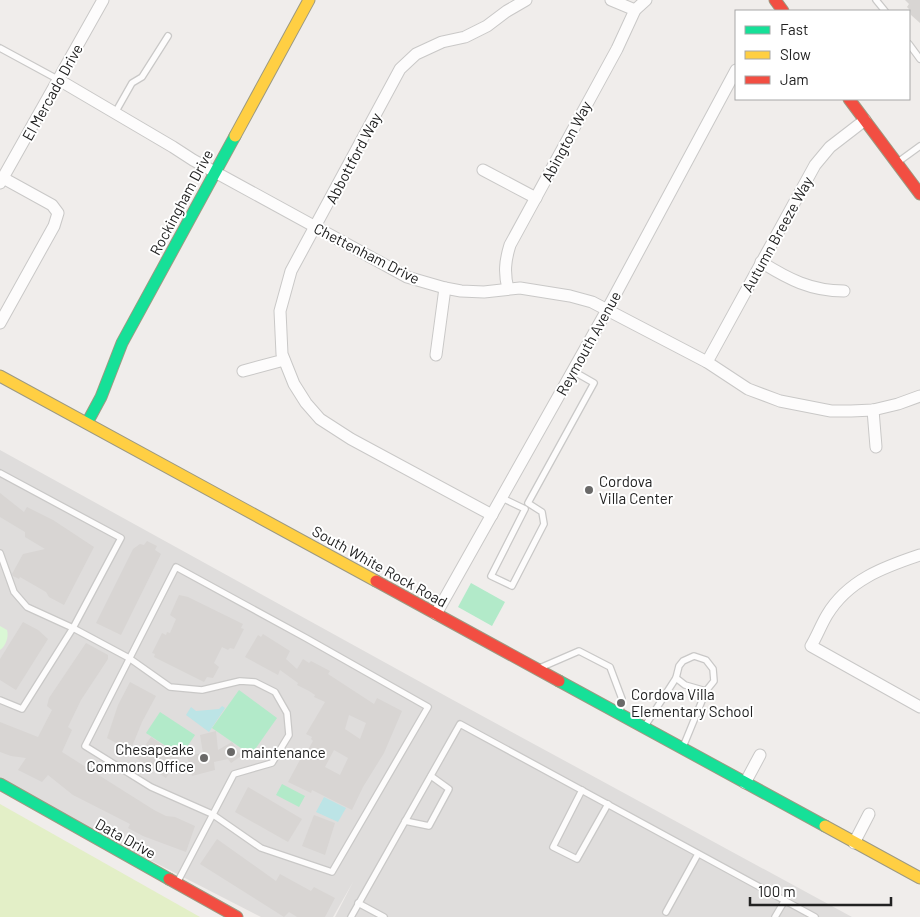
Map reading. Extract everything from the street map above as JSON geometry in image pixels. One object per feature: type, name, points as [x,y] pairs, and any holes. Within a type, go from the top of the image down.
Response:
[{"type":"street","name":"El Mercado Drive","points":[[1,180],[103,0]]},
{"type":"street","name":"Rockingham Drive","points":[[87,423],[105,386],[122,343],[214,171],[309,0]]},
{"type":"street","name":"Abbottford Way","points":[[492,515],[351,439],[320,419],[306,403],[294,384],[284,360],[280,324],[282,299],[291,272],[400,70],[416,54],[442,42],[465,36],[487,26],[526,0]]},
{"type":"street","points":[[611,0],[635,10]]},
{"type":"street","name":"Abington Way","points":[[508,290],[504,276],[510,245],[617,49],[635,10],[646,0]]},
{"type":"street","name":"Reymouth Avenue","points":[[436,614],[607,310],[735,72]]},
{"type":"street","name":"Chettenham Drive","points":[[59,80],[214,171],[407,277],[445,288],[484,292],[520,288],[570,296],[592,302],[707,362],[748,389],[780,401],[831,411],[873,410],[920,396]]},
{"type":"street","points":[[849,100],[920,194]]},
{"type":"street","name":"Autumn Breeze Way","points":[[707,362],[815,165],[838,139],[864,120]]},
{"type":"street","points":[[483,170],[536,198]]},
{"type":"street","points":[[0,323],[54,226],[58,212],[52,205],[1,180]]},
{"type":"street","points":[[762,262],[783,276],[803,285],[824,290],[844,291]]},
{"type":"street","points":[[436,355],[445,288]]},
{"type":"street","points":[[243,371],[284,360]]},
{"type":"street","name":"South White Rock Road","points":[[0,376],[920,878]]},
{"type":"street","points":[[873,410],[876,447]]},
{"type":"street","points":[[920,555],[877,570],[850,589],[828,614],[811,646],[920,706]]},
{"type":"street","points":[[745,783],[760,755]]},
{"type":"street","name":"Data Drive","points":[[0,784],[237,917]]},
{"type":"street","points":[[854,843],[869,814]]},
{"type":"lane","points":[[876,0],[884,10]]},
{"type":"lane","points":[[115,113],[132,83],[142,77],[168,36]]},
{"type":"lane","points":[[910,45],[920,59]]},
{"type":"lane","name":"Chettenham Drive","points":[[0,48],[59,80]]},
{"type":"lane","points":[[897,163],[920,146]]},
{"type":"lane","points":[[502,498],[527,506],[542,512],[544,524],[512,586],[491,576],[527,506],[594,383],[572,371]]},
{"type":"lane","points":[[0,473],[121,538],[73,628],[22,710],[0,700]]},
{"type":"lane","points":[[0,553],[14,592],[27,606],[129,658],[170,686],[202,690],[240,681],[255,682],[275,692],[287,713],[289,735],[272,762],[234,774],[177,884]]},
{"type":"lane","points":[[176,567],[428,707],[332,872],[261,848],[212,814],[151,787],[84,746],[129,658],[176,567]]},
{"type":"lane","points":[[537,669],[579,651],[610,667],[622,699],[619,714]]},
{"type":"lane","points":[[644,728],[676,678],[677,671],[683,661],[694,656],[700,657],[714,669],[714,682],[706,691],[682,749]]},
{"type":"lane","points":[[676,678],[685,685],[706,691]]},
{"type":"lane","points":[[351,917],[460,724],[815,917]]},
{"type":"lane","points":[[405,821],[429,826],[448,789],[431,776]]},
{"type":"lane","points":[[582,790],[553,847],[577,859],[608,804]]},
{"type":"lane","points":[[666,912],[698,854]]},
{"type":"lane","points":[[775,917],[784,900]]},
{"type":"lane","points":[[358,903],[384,917]]},
{"type":"shaded area","points":[[0,450],[852,917],[335,917],[353,882],[333,917],[261,917],[0,783]]},
{"type":"green space","points":[[471,583],[505,602],[492,626],[458,607]]},
{"type":"green space","points":[[0,626],[7,630],[8,635],[0,650]]},
{"type":"green space","points":[[239,690],[277,718],[251,755],[212,728]]},
{"type":"green space","points":[[160,712],[195,735],[181,756],[146,733]]},
{"type":"green space","points":[[282,784],[305,796],[299,807],[276,795]]},
{"type":"green space","points":[[0,804],[200,917],[0,917]]},
{"type":"water","points":[[222,706],[225,708],[209,732],[186,715],[191,707],[196,711],[219,709]]},
{"type":"water","points":[[324,797],[346,808],[338,822],[316,812]]},
{"type":"building","points":[[905,0],[920,0],[920,23],[911,15],[907,7],[909,4]]},
{"type":"building","points":[[0,493],[24,512],[27,507],[53,520],[94,547],[64,605],[20,577],[19,579],[13,576],[12,574],[23,554],[45,549],[25,537],[25,532],[0,517]]},
{"type":"building","points":[[147,541],[157,546],[155,550],[161,554],[121,635],[96,623],[133,549],[140,544],[144,545]]},
{"type":"building","points":[[179,595],[188,597],[243,624],[241,628],[244,629],[234,649],[230,648],[228,650],[222,647],[214,663],[219,667],[213,678],[207,677],[204,682],[154,657],[155,654],[152,653],[162,633],[166,635],[167,632],[170,633],[176,619],[170,615]]},
{"type":"building","points":[[23,622],[38,630],[48,639],[16,690],[0,680],[0,659]]},
{"type":"building","points":[[263,634],[290,651],[286,659],[297,669],[303,659],[309,663],[311,661],[330,671],[328,674],[374,704],[377,698],[402,711],[384,753],[363,787],[352,810],[312,790],[311,793],[288,782],[302,756],[305,755],[313,741],[312,737],[306,734],[325,702],[297,685],[298,683],[280,670],[278,675],[245,657],[258,635],[261,637]],"holes":[[[349,715],[366,723],[360,739],[345,729]],[[334,750],[348,758],[340,775],[325,767]]]},
{"type":"building","points":[[86,643],[108,655],[108,659],[81,700],[68,727],[72,730],[62,752],[154,810],[195,826],[186,852],[143,836],[128,828],[130,824],[73,795],[48,775],[42,782],[18,770],[26,758],[0,752],[0,722],[38,737],[52,710],[47,706],[49,698]]},
{"type":"building","points":[[130,682],[156,696],[142,722],[131,749],[127,749],[107,738],[118,705]]},
{"type":"building","points":[[216,731],[218,750],[232,742],[241,756],[231,763],[228,759],[214,762],[215,770],[192,776],[187,756],[203,753],[200,735]]},
{"type":"building","points":[[151,737],[180,757],[166,778],[136,758]]},
{"type":"building","points":[[248,787],[302,819],[288,842],[235,812]]},
{"type":"building","points":[[314,815],[335,823],[325,855],[302,846]]},
{"type":"building","points":[[217,839],[276,881],[280,874],[311,891],[314,887],[335,898],[325,917],[297,917],[289,912],[284,917],[200,864]]},
{"type":"traffic: fast","points":[[87,423],[101,397],[122,343],[235,136]]},
{"type":"traffic: fast","points":[[559,681],[825,826]]},
{"type":"traffic: fast","points":[[0,784],[169,879]]},
{"type":"traffic: slow","points":[[235,136],[309,0]]},
{"type":"traffic: slow","points":[[0,376],[376,581]]},
{"type":"traffic: slow","points":[[825,826],[920,878]]},
{"type":"traffic: jam","points":[[775,0],[782,10]]},
{"type":"traffic: jam","points":[[850,100],[920,194]]},
{"type":"traffic: jam","points":[[376,581],[559,681]]},
{"type":"traffic: jam","points":[[169,879],[237,917]]},
{"type":"place","name":"Cordova Villa Center","points":[[589,490]]},
{"type":"place","name":"Cordova Villa Elementary School","points":[[621,703]]},
{"type":"place","name":"maintenance","points":[[231,752]]},
{"type":"place","name":"Chesapeake Commons Office","points":[[204,758]]}]
